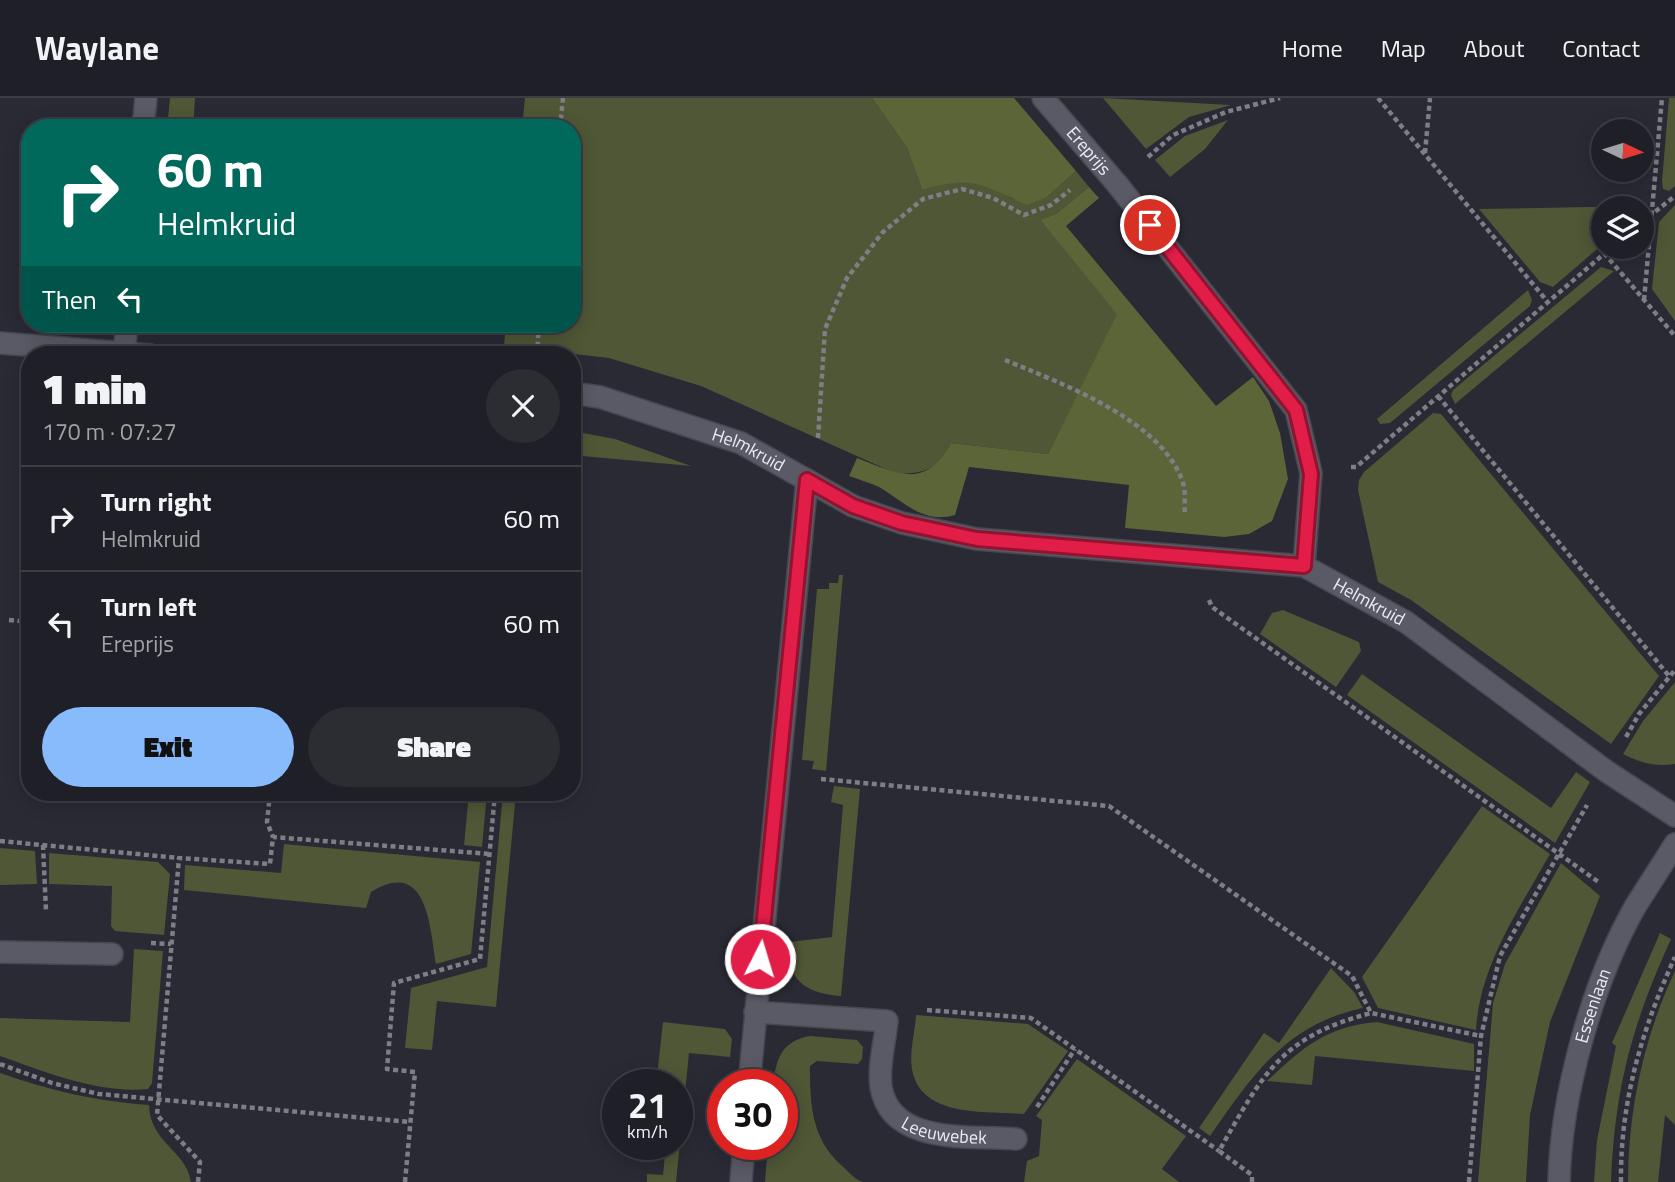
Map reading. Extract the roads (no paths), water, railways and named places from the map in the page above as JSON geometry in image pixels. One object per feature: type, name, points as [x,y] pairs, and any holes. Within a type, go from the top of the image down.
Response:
[{"type":"street","points":[[144,119],[146,98]]},
{"type":"street","name":"Ereprijs","points":[[1043,98],[1117,184],[1296,410],[1311,474],[1304,566]]},
{"type":"street","points":[[0,342],[45,346]]},
{"type":"street","name":"Helmkruid","points":[[581,394],[600,397],[741,443],[853,506],[902,523],[977,539],[1304,566],[1406,622],[1606,771],[1675,816]]},
{"type":"street","points":[[750,1069],[807,480]]},
{"type":"street","name":"Essenlaan","points":[[1559,1182],[1559,1146],[1570,1085],[1604,973],[1634,909],[1675,844]]},
{"type":"street","points":[[0,953],[112,954]]},
{"type":"street","name":"Leeuwebek","points":[[755,1012],[887,1021],[881,1087],[894,1116],[916,1130],[1016,1139]]},
{"type":"street","points":[[741,1182],[743,1160]]}]
